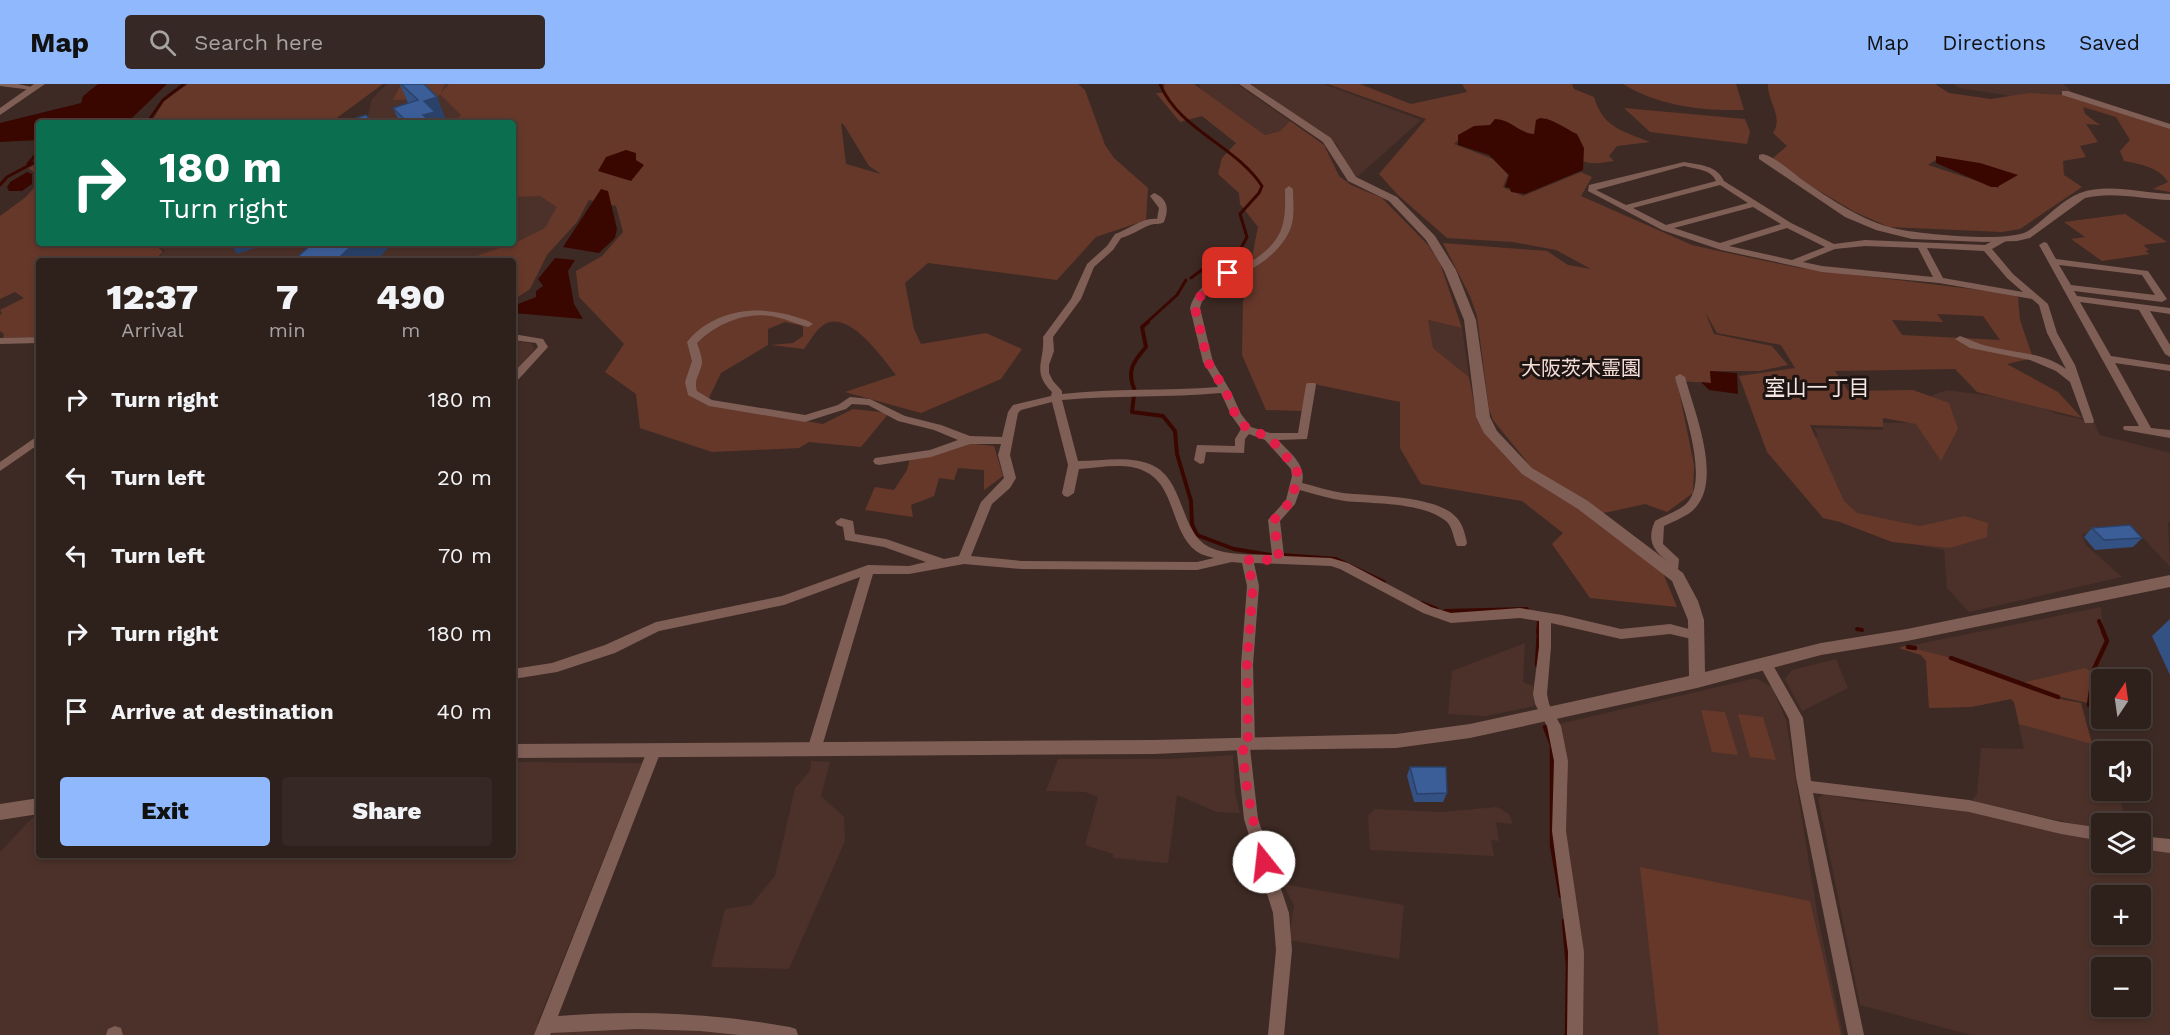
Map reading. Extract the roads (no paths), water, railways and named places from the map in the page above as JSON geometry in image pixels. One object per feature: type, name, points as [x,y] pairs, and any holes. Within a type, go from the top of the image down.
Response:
[{"type":"street","points":[[0,84],[36,86]]},
{"type":"street","points":[[1244,84],[1327,140],[1336,151],[1350,177],[1394,200],[1436,243],[1467,307],[1483,417],[1491,433],[1535,478],[1583,505],[1672,570],[1690,601],[1696,620],[1696,681]]},
{"type":"street","points":[[0,112],[36,86]]},
{"type":"street","points":[[2065,93],[2170,127]]},
{"type":"street","points":[[1763,157],[1854,217],[1880,228],[1918,236],[2003,239],[2030,235],[2081,196],[2090,193],[2105,191],[2170,197]]},
{"type":"street","points":[[1833,247],[1788,225],[1753,204],[1721,182],[1717,174],[1710,170],[1684,164],[1592,187],[1592,190],[1665,228],[1720,246],[1822,269],[1940,280],[2035,297]]},
{"type":"street","points":[[1625,208],[1721,182]]},
{"type":"street","points":[[1289,189],[1289,211],[1285,231],[1269,252],[1243,269],[1228,273],[1196,300],[1195,308],[1208,362],[1236,416],[1247,429],[1269,437],[1303,436],[1311,385]]},
{"type":"street","points":[[1068,493],[1074,465],[1056,398],[1058,391],[1048,382],[1044,373],[1049,351],[1048,337],[1076,299],[1090,266],[1110,248],[1114,239],[1151,222],[1160,222],[1165,209],[1164,204],[1154,196]]},
{"type":"street","points":[[1665,228],[1753,204]]},
{"type":"street","points":[[1720,246],[1788,225]]},
{"type":"street","points":[[1792,263],[1833,247],[1877,243],[1922,247],[1987,248],[2003,239]]},
{"type":"street","points":[[2044,245],[2147,430]]},
{"type":"street","points":[[1922,247],[1940,280]]},
{"type":"street","points":[[1987,248],[2010,276],[2043,304],[2052,333],[2070,365],[2089,420]]},
{"type":"street","points":[[2053,261],[2145,273],[2162,298],[2067,287]]},
{"type":"street","points":[[2074,298],[2170,311]]},
{"type":"street","points":[[2142,308],[2165,337],[2170,354]]},
{"type":"street","points":[[808,324],[773,313],[757,312],[720,323],[704,331],[692,342],[697,359],[690,376],[692,393],[709,403],[805,419],[842,407],[850,400],[870,402],[902,420],[938,427],[969,440]]},
{"type":"street","points":[[516,337],[539,341],[543,347],[516,376]]},
{"type":"street","points":[[1960,339],[1980,349],[2018,353],[2046,361],[2065,371],[2073,379]]},
{"type":"street","points":[[0,341],[36,340]]},
{"type":"street","points":[[2107,359],[2170,368]]},
{"type":"street","points":[[1672,570],[1672,560],[1657,547],[1654,540],[1659,525],[1692,505],[1702,480],[1701,465],[1680,378]]},
{"type":"street","points":[[964,560],[987,502],[1006,485],[1010,478],[1004,455],[1013,412],[1017,407],[1056,398],[1112,392],[1160,395],[1223,390]]},
{"type":"street","points":[[2128,428],[2170,434]]},
{"type":"street","points":[[1200,460],[1201,448],[1240,450],[1240,439],[1247,429]]},
{"type":"street","points":[[1269,437],[1296,468],[1298,476],[1291,501],[1274,520],[1279,560]]},
{"type":"street","points":[[879,461],[931,453],[969,440],[1006,441]]},
{"type":"street","points":[[0,467],[36,441]]},
{"type":"street","points":[[1074,465],[1131,465],[1146,467],[1159,474],[1164,479],[1178,513],[1200,548],[1247,560],[1338,564],[1427,610],[1451,618],[1514,614],[1545,617],[1621,634],[1674,629],[1696,635]]},
{"type":"street","points":[[1295,484],[1328,494],[1401,502],[1443,514],[1451,518],[1456,526],[1461,543]]},
{"type":"street","points":[[841,522],[849,524],[849,537],[886,543],[945,563]]},
{"type":"street","points":[[516,674],[552,668],[610,649],[656,627],[784,600],[868,569],[909,570],[964,560],[1022,564],[1197,566],[1232,558]]},
{"type":"street","points":[[1247,560],[1253,586],[1247,665],[1246,743],[1251,819],[1281,913],[1284,950],[1276,1035]]},
{"type":"street","points":[[814,750],[868,569]]},
{"type":"street","points":[[516,752],[1154,747],[1396,741],[1548,715],[1821,649],[1907,635],[2170,581]]},
{"type":"street","points":[[1545,617],[1545,647],[1540,684],[1542,704],[1558,743],[1561,761],[1559,831],[1576,952],[1575,1035]]},
{"type":"street","points":[[1765,663],[1796,718],[1805,786],[1823,870],[1830,918],[1856,1035]]},
{"type":"street","points":[[544,1030],[654,751]]},
{"type":"street","points":[[1805,786],[1969,806],[2091,833]]},
{"type":"street","points":[[0,812],[35,803]]},
{"type":"street","points":[[2151,843],[2170,846]]},
{"type":"street","points":[[544,1030],[576,1022],[694,1023],[789,1035]]},
{"type":"waterway","points":[[149,120],[163,100],[184,84]]},
{"type":"waterway","points":[[1160,84],[1180,114],[1237,159],[1262,186],[1259,193],[1240,214],[1247,237],[1232,265],[1211,263],[1191,278]]},
{"type":"waterway","points":[[28,164],[36,155]]},
{"type":"waterway","points":[[0,185],[7,177],[36,162]]},
{"type":"waterway","points":[[1146,323],[1177,295],[1186,280]]},
{"type":"waterway","points":[[1135,391],[1131,372],[1134,362],[1146,347],[1142,327],[1148,322]]},
{"type":"waterway","points":[[1134,395],[1132,412],[1163,416],[1175,431],[1177,454],[1191,501],[1192,524],[1197,535],[1234,549],[1271,555]]},
{"type":"waterway","points":[[1282,555],[1336,559],[1384,582]]},
{"type":"waterway","points":[[1422,603],[1437,609]]},
{"type":"waterway","points":[[1445,611],[1527,609]]},
{"type":"waterway","points":[[1538,633],[1539,621]]},
{"type":"waterway","points":[[2099,621],[2104,633]]},
{"type":"waterway","points":[[1857,629],[1862,630]]},
{"type":"waterway","points":[[1537,665],[1539,631]]},
{"type":"waterway","points":[[2089,705],[2094,669],[2107,641],[2103,631]]},
{"type":"waterway","points":[[1908,647],[1915,648]]},
{"type":"waterway","points":[[1951,658],[2058,697]]},
{"type":"waterway","points":[[1545,727],[1552,745],[1552,845],[1561,896]]},
{"type":"waterway","points":[[1564,921],[1568,966],[1567,1035]]},
{"type":"district","name":"室山一丁目","points":[[1817,388]]},
{"type":"park label","name":"大阪茨木霊園","points":[[1581,368]]}]
